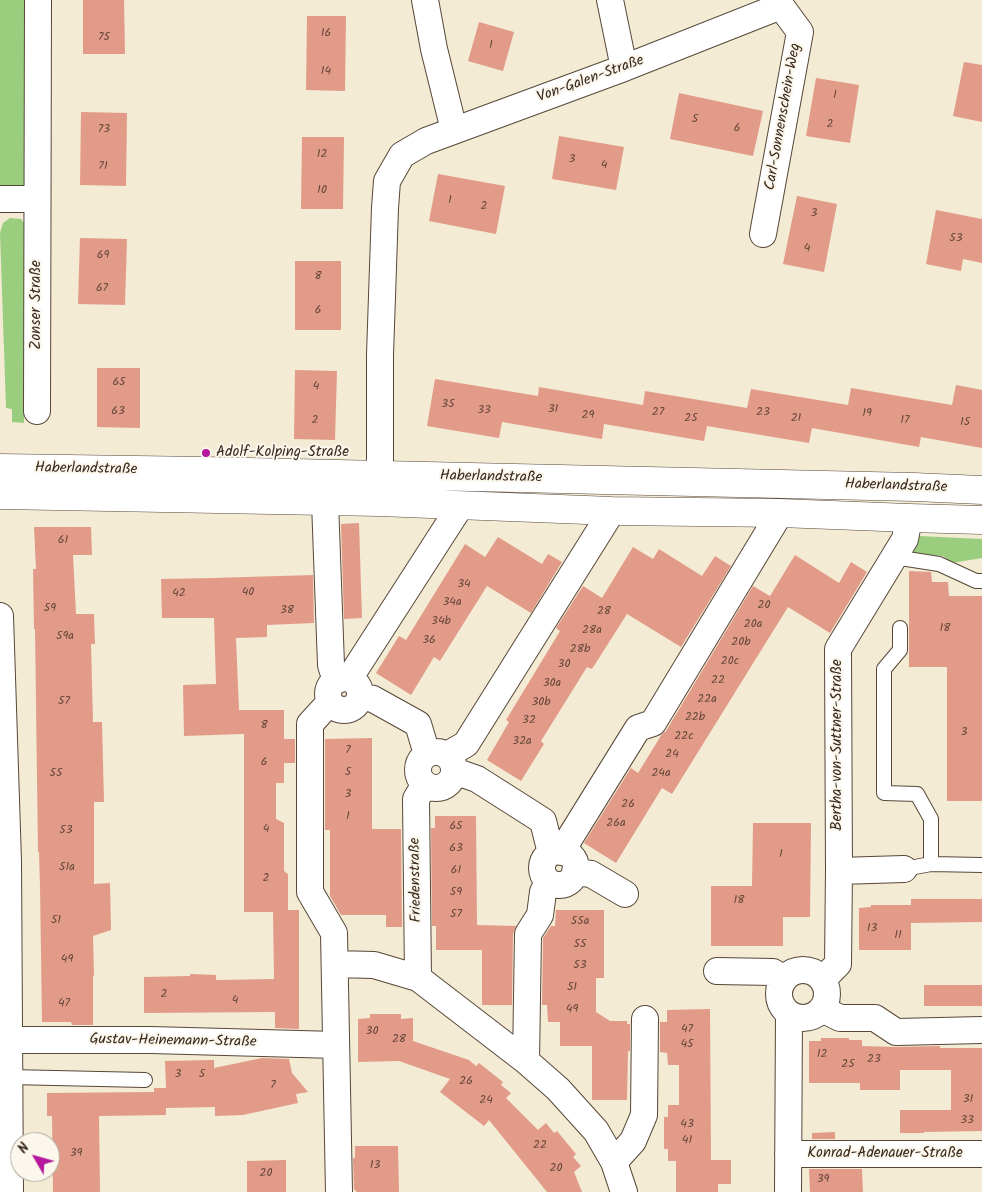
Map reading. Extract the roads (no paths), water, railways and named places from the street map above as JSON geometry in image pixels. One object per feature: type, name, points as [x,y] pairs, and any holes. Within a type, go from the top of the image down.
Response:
[{"type":"street","name":"Zonser Straße","points":[[37,411],[38,0]]},
{"type":"street","points":[[426,0],[434,49],[454,130]]},
{"type":"street","points":[[610,0],[624,68]]},
{"type":"street","name":"Von-Galen-Straße","points":[[380,475],[380,355],[385,208],[387,181],[402,156],[426,141],[624,68],[781,3]]},
{"type":"street","name":"Carl-Sonnenschein-Weg","points":[[763,234],[800,32],[781,3]]},
{"type":"street","points":[[0,199],[37,199]]},
{"type":"street","name":"Haberlandstraße","points":[[0,468],[894,486],[982,490]]},
{"type":"street","points":[[379,502],[380,475]]},
{"type":"street","name":"Haberlandstraße","points":[[0,495],[379,502],[612,512],[780,513],[982,520]]},
{"type":"street","points":[[325,502],[331,665],[344,690],[373,699],[418,724],[443,760],[544,821],[563,859]]},
{"type":"street","name":"Haberlandstraße","points":[[339,1192],[334,933],[310,892],[310,724],[344,690],[462,505]]},
{"type":"street","points":[[443,760],[466,744],[612,512]]},
{"type":"street","points":[[563,859],[638,728],[653,723],[780,513]]},
{"type":"street","name":"Bertha-von-Suttner-Straße","points":[[822,980],[838,964],[838,649],[905,539],[909,518]]},
{"type":"street","points":[[0,616],[4,861],[10,1040],[10,1192]]},
{"type":"street","name":"Friedenstraße","points":[[418,978],[416,798],[425,784],[421,780],[418,768],[423,758],[443,760]]},
{"type":"street","points":[[526,1061],[528,934],[540,915],[543,892],[548,882],[542,873],[543,861],[563,859],[625,894]]},
{"type":"street","points":[[839,870],[904,868]]},
{"type":"street","points":[[335,964],[374,965],[418,978],[526,1061],[558,1089],[596,1131],[614,1162],[624,1192]]},
{"type":"street","points":[[803,970],[811,971],[822,980],[828,994],[822,1009],[810,1018],[795,1017],[789,1014],[780,1001],[779,994],[784,979],[796,971],[803,970]]},
{"type":"street","points":[[717,971],[773,972],[784,979]]},
{"type":"street","points":[[822,1009],[840,1018],[875,1018],[896,1032],[982,1030]]},
{"type":"street","points":[[788,1192],[789,1014]]},
{"type":"street","points":[[614,1162],[633,1141],[644,1115],[645,1019]]},
{"type":"street","name":"Gustav-Heinemann-Straße","points":[[10,1040],[151,1040],[336,1045]]},
{"type":"street","name":"Konrad-Adenauer-Straße","points":[[788,1154],[982,1154]]},
{"type":"lane","points":[[894,557],[939,564],[976,581],[982,580]]},
{"type":"lane","points":[[900,628],[900,650],[884,669],[884,793],[917,794],[931,819],[932,864]]},
{"type":"lane","points":[[904,868],[932,864],[982,864]]},
{"type":"lane","points":[[10,1077],[145,1080]]},
{"type":"place","name":"Adolf-Kolping-Straße","points":[[206,453]]}]
